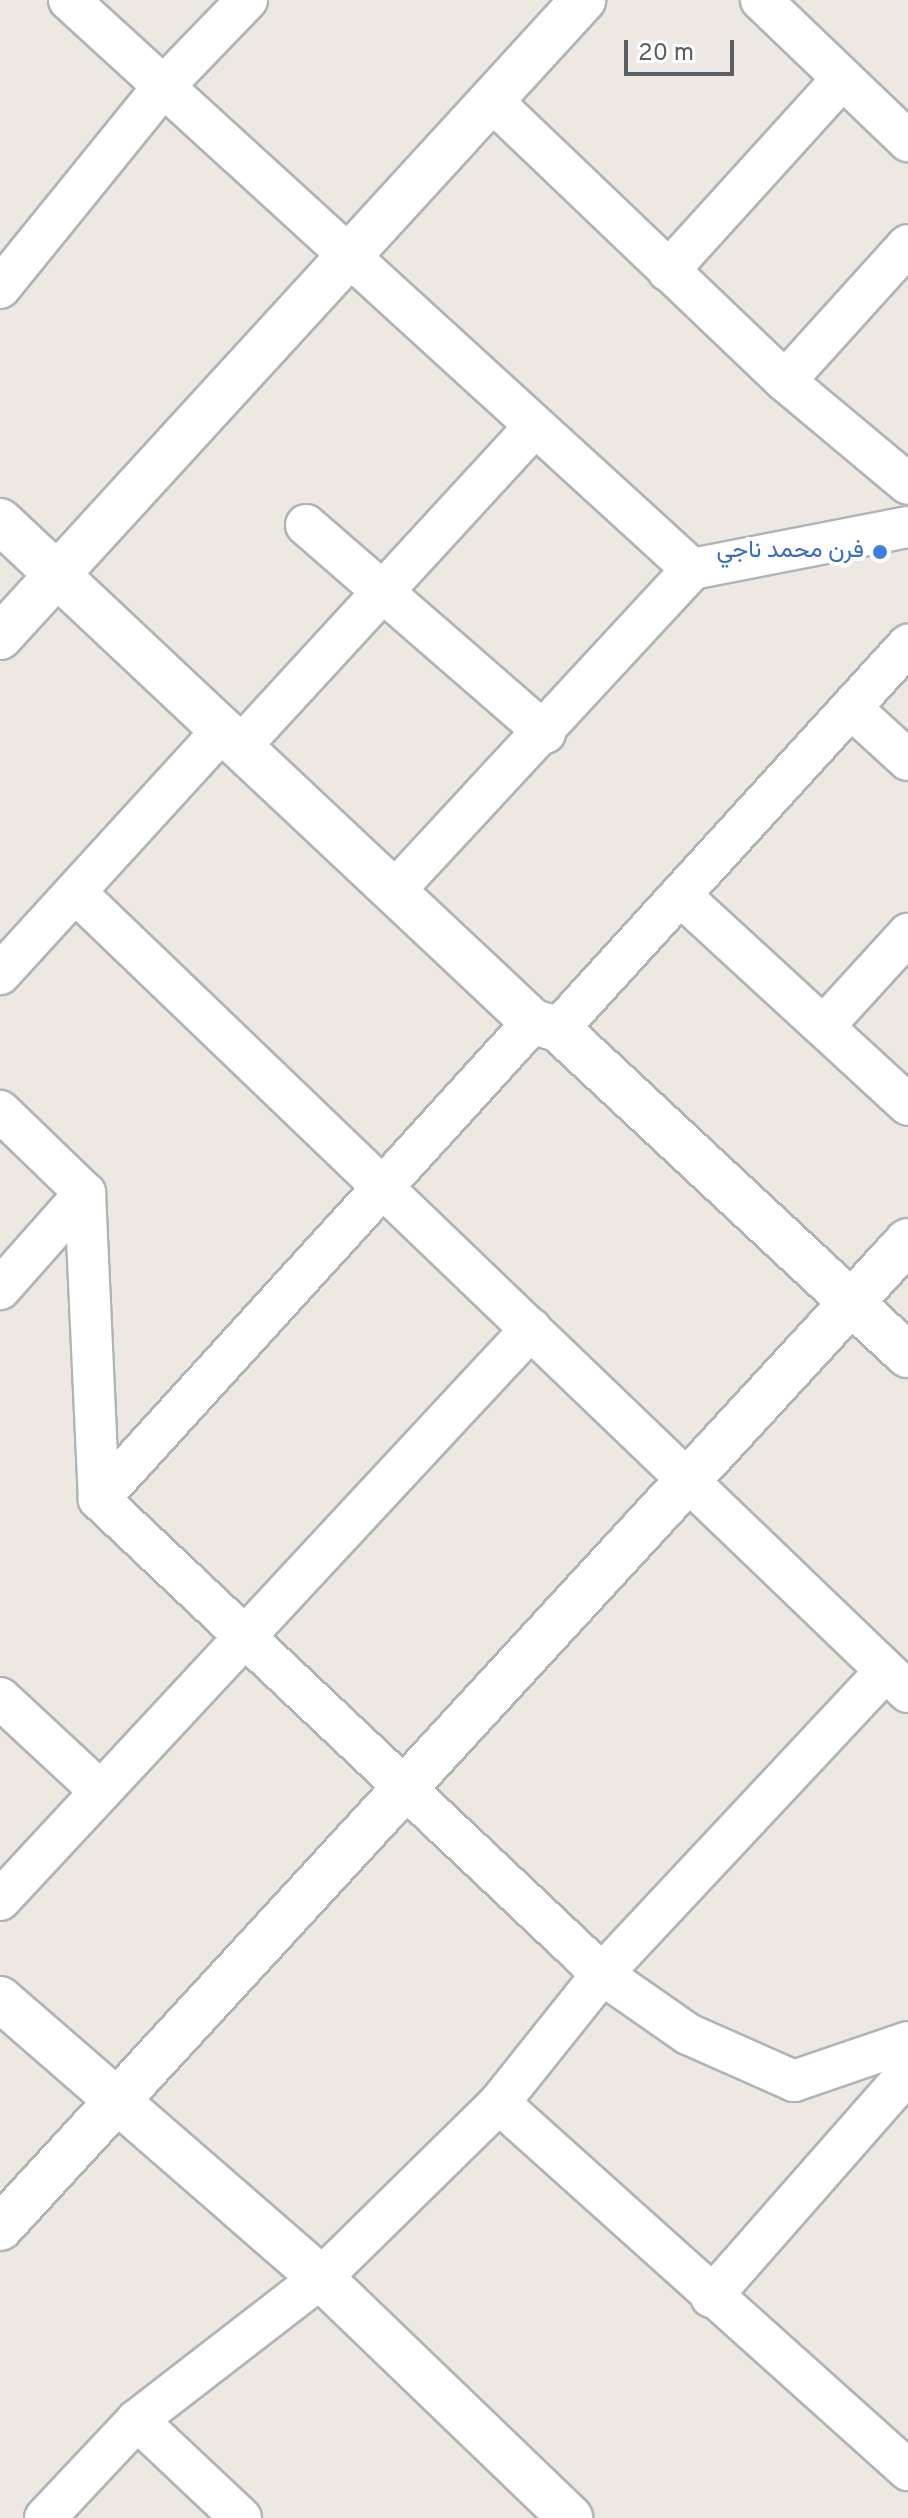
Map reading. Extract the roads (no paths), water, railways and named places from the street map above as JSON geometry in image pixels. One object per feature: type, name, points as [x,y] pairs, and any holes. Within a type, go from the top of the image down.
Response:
[{"type":"street","points":[[69,0],[532,429],[692,569]]},
{"type":"street","points":[[0,288],[163,87],[247,0]]},
{"type":"street","points":[[0,637],[583,0]]},
{"type":"street","points":[[761,0],[908,141]]},
{"type":"street","points":[[668,271],[842,79]]},
{"type":"street","points":[[491,100],[785,381],[908,484]]},
{"type":"street","points":[[785,381],[908,245]]},
{"type":"street","points":[[0,974],[75,892],[382,591],[532,429]]},
{"type":"street","points":[[0,521],[230,740],[908,1355]]},
{"type":"street","points":[[306,525],[545,733]]},
{"type":"street","points":[[395,890],[545,733],[692,569],[908,527]]},
{"type":"street","points":[[99,1499],[380,1185],[680,895],[908,645]]},
{"type":"street","points":[[851,708],[908,760]]},
{"type":"street","points":[[45,2518],[137,2420],[321,2278],[499,2103],[602,1974],[897,1682],[692,1478],[531,1329],[75,892]]},
{"type":"street","points":[[680,895],[908,1105]]},
{"type":"street","points":[[824,1026],[908,934]]},
{"type":"street","points":[[0,1111],[85,1193],[99,1499],[401,1790],[602,1974],[688,2034],[794,2081],[908,2042]]},
{"type":"street","points":[[0,1289],[85,1193]]},
{"type":"street","points":[[0,2228],[908,1241]]},
{"type":"street","points":[[0,1900],[241,1635],[531,1329]]},
{"type":"street","points":[[0,1698],[99,1790]]},
{"type":"street","points":[[0,1999],[113,2104],[321,2278],[570,2518]]},
{"type":"street","points":[[711,2297],[908,2073]]},
{"type":"street","points":[[499,2103],[711,2297],[908,2470]]},
{"type":"street","points":[[137,2420],[241,2518]]},
{"type":"place","name":"فرن محمد ناجي","points":[[880,552]]}]
